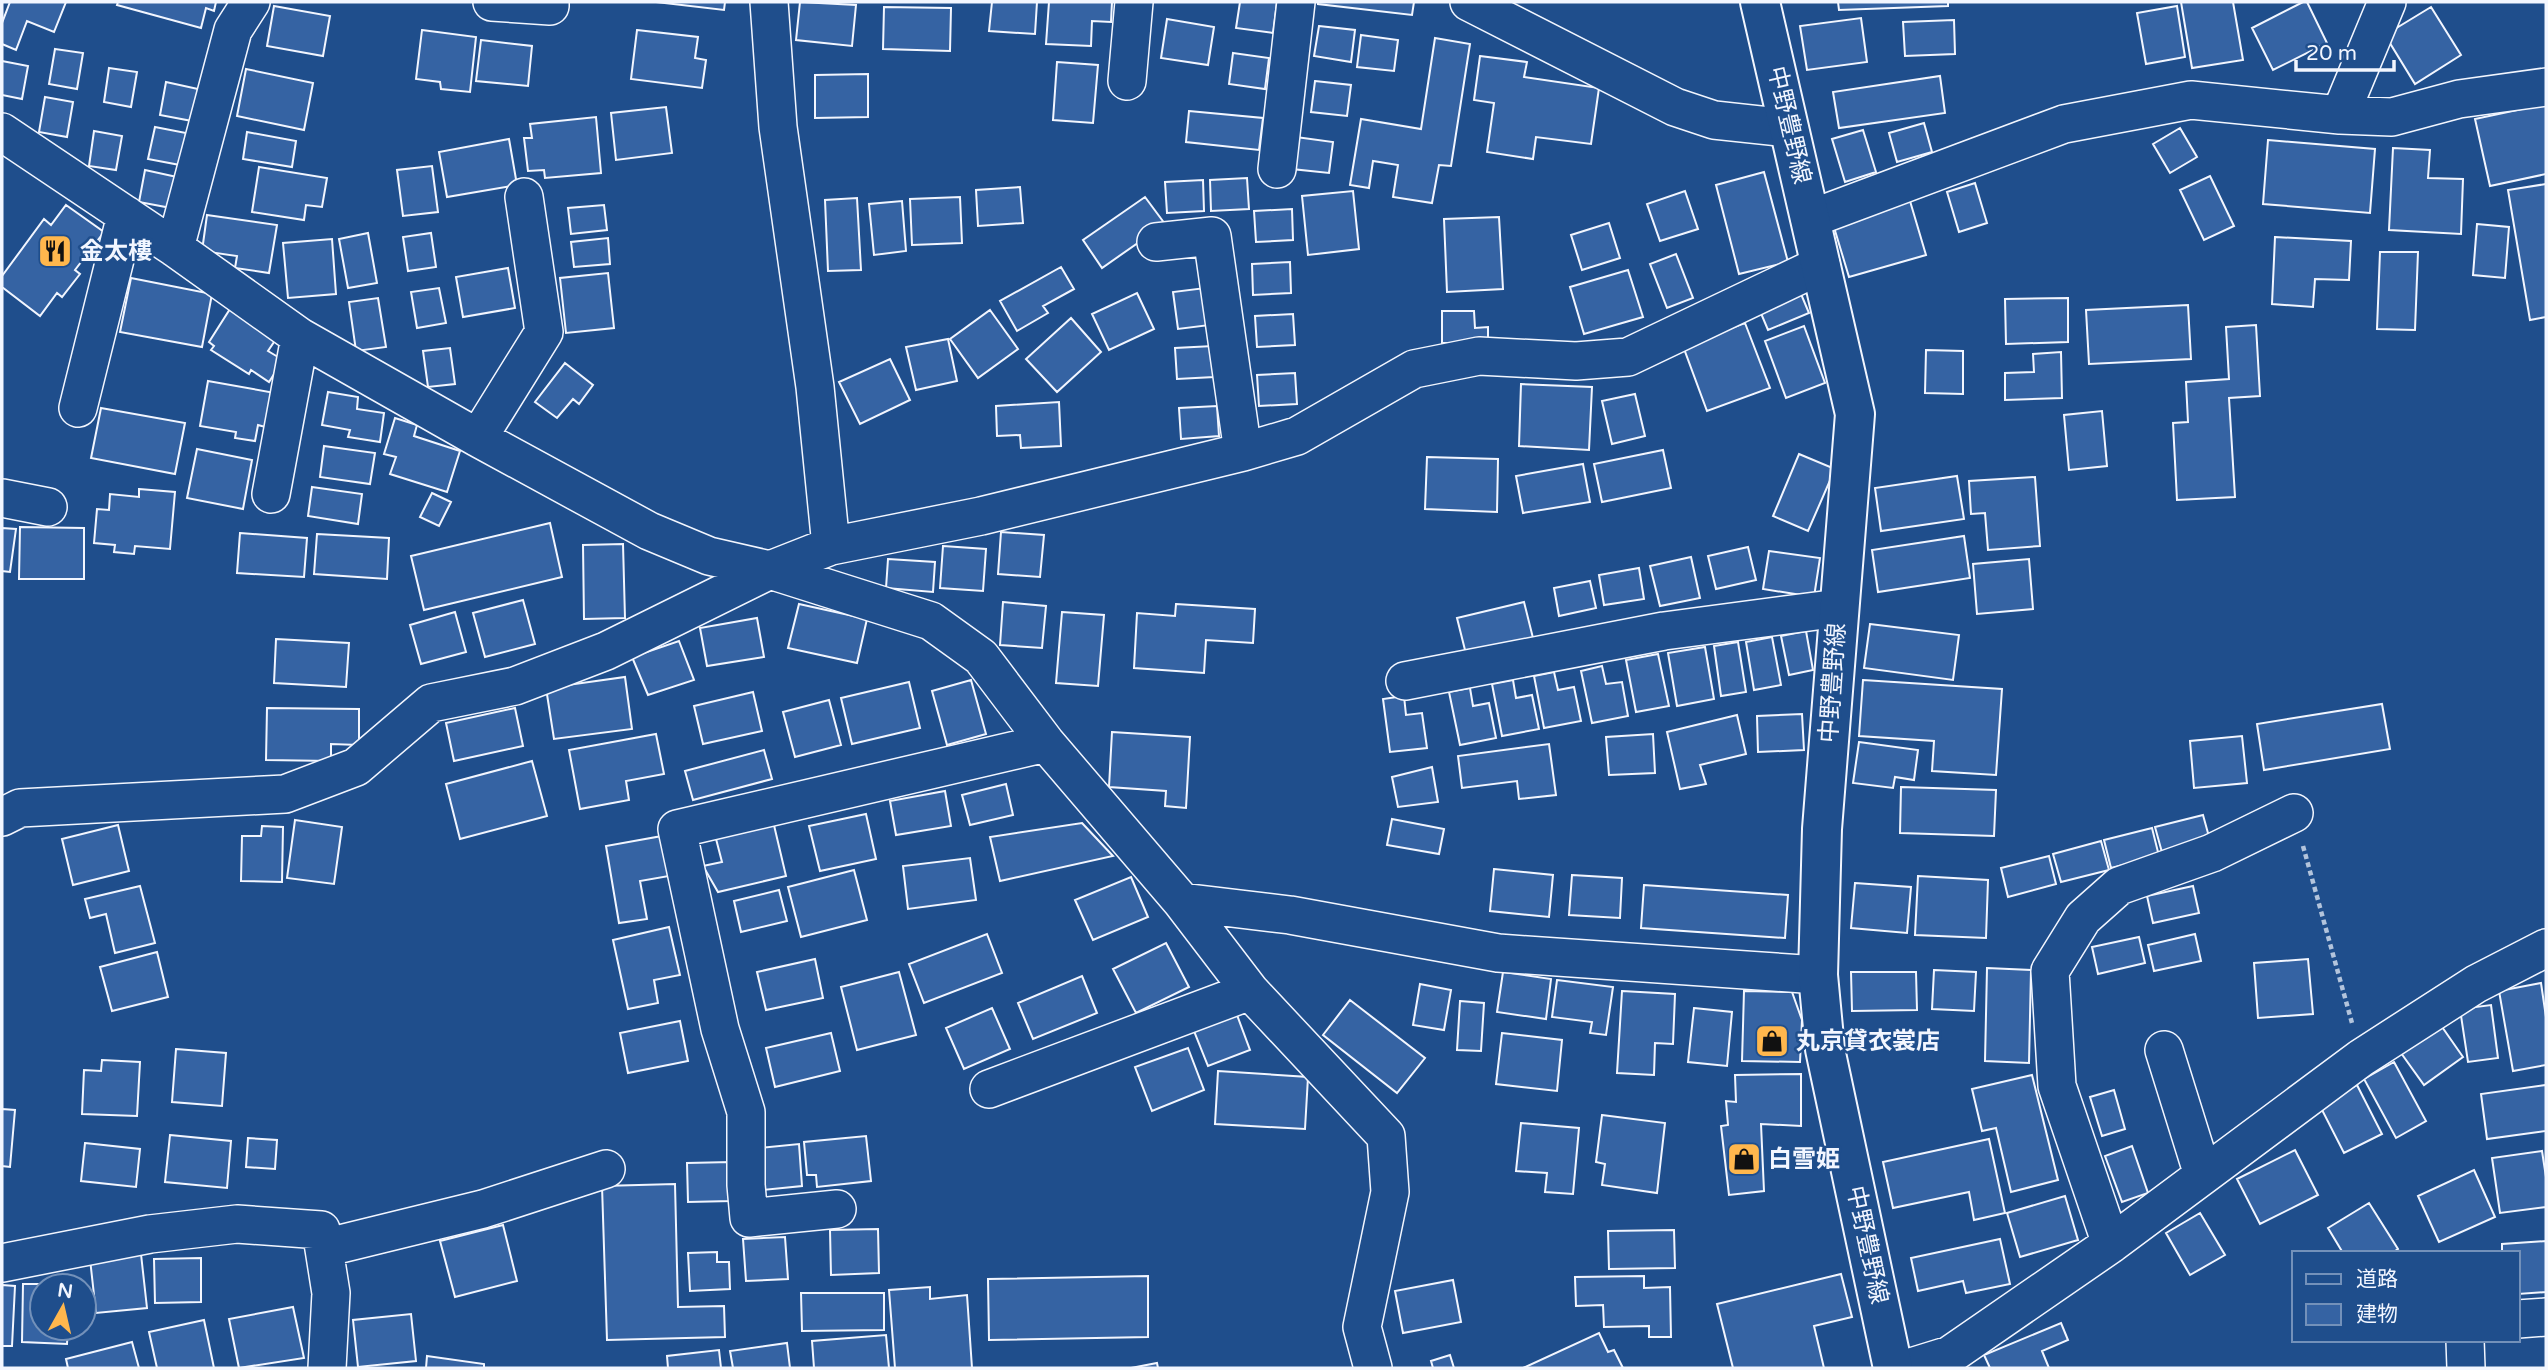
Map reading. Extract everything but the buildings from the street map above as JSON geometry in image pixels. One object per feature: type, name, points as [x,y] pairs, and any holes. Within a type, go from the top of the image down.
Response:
[{"type":"main road","name":"中野豊野線","points":[[1760,2],[1855,414],[1822,829],[1818,975],[1825,1049],[1893,1368]]},
{"type":"street","points":[[175,248],[233,30],[251,2]]},
{"type":"street","points":[[492,2],[550,6],[550,2]]},
{"type":"street","points":[[769,2],[778,127],[815,387],[831,546]]},
{"type":"street","points":[[1127,82],[1134,2]]},
{"type":"street","points":[[1277,169],[1296,2]]},
{"type":"street","points":[[1469,2],[1675,107],[1714,120],[1789,128]]},
{"type":"street","points":[[2340,115],[2388,2]]},
{"type":"street","points":[[1810,219],[2064,124],[2190,100],[2340,115],[2392,117],[2459,99],[2546,88]]},
{"type":"street","points":[[2,132],[175,248],[300,337],[649,531],[709,556],[770,570],[931,621],[981,657],[1046,743],[1182,902],[1250,991],[1386,1136],[1390,1192],[1362,1327],[1373,1368]]},
{"type":"street","points":[[478,438],[544,331],[524,197]]},
{"type":"street","points":[[78,408],[127,215]]},
{"type":"street","points":[[1156,243],[1212,236],[1243,452]]},
{"type":"street","points":[[2,817],[20,808],[285,794],[356,767],[431,703],[514,686],[593,656],[770,570],[831,546],[981,516],[1243,452],[1297,436],[1415,369],[1479,356],[1576,360],[1628,357],[1821,265]]},
{"type":"street","points":[[271,494],[300,337]]},
{"type":"street","points":[[2,498],[48,507]]},
{"type":"street","points":[[1405,681],[1664,631],[1839,608]]},
{"type":"street","points":[[836,1209],[750,1218],[746,1185],[746,1112],[720,1030],[677,830],[1046,743]]},
{"type":"street","points":[[2111,1244],[2057,1086],[2050,971],[2083,918],[2119,886],[2212,852],[2294,813]]},
{"type":"street","points":[[1182,902],[1290,915],[1498,953],[1818,975]]},
{"type":"street","points":[[1908,1368],[1950,1355],[2111,1244],[2361,1058],[2476,984],[2546,948]]},
{"type":"street","points":[[989,1089],[1250,991]]},
{"type":"street","points":[[2165,1050],[2203,1175]]},
{"type":"street","points":[[324,1248],[483,1209],[606,1169]]},
{"type":"street","points":[[2,1263],[150,1234],[237,1224],[321,1230],[331,1293],[327,1368]]},
{"type":"street","points":[[2520,1319],[2546,1317]]},
{"type":"street","points":[[2465,1342],[2466,1368]]},
{"type":"path","points":[[2294,813],[2361,1058]]},
{"type":"place","name":"金太樓","points":[[55,251]]},
{"type":"place","name":"丸京貸衣裳店","points":[[1772,1041]]},
{"type":"place","name":"白雪姫","points":[[1744,1159]]}]
